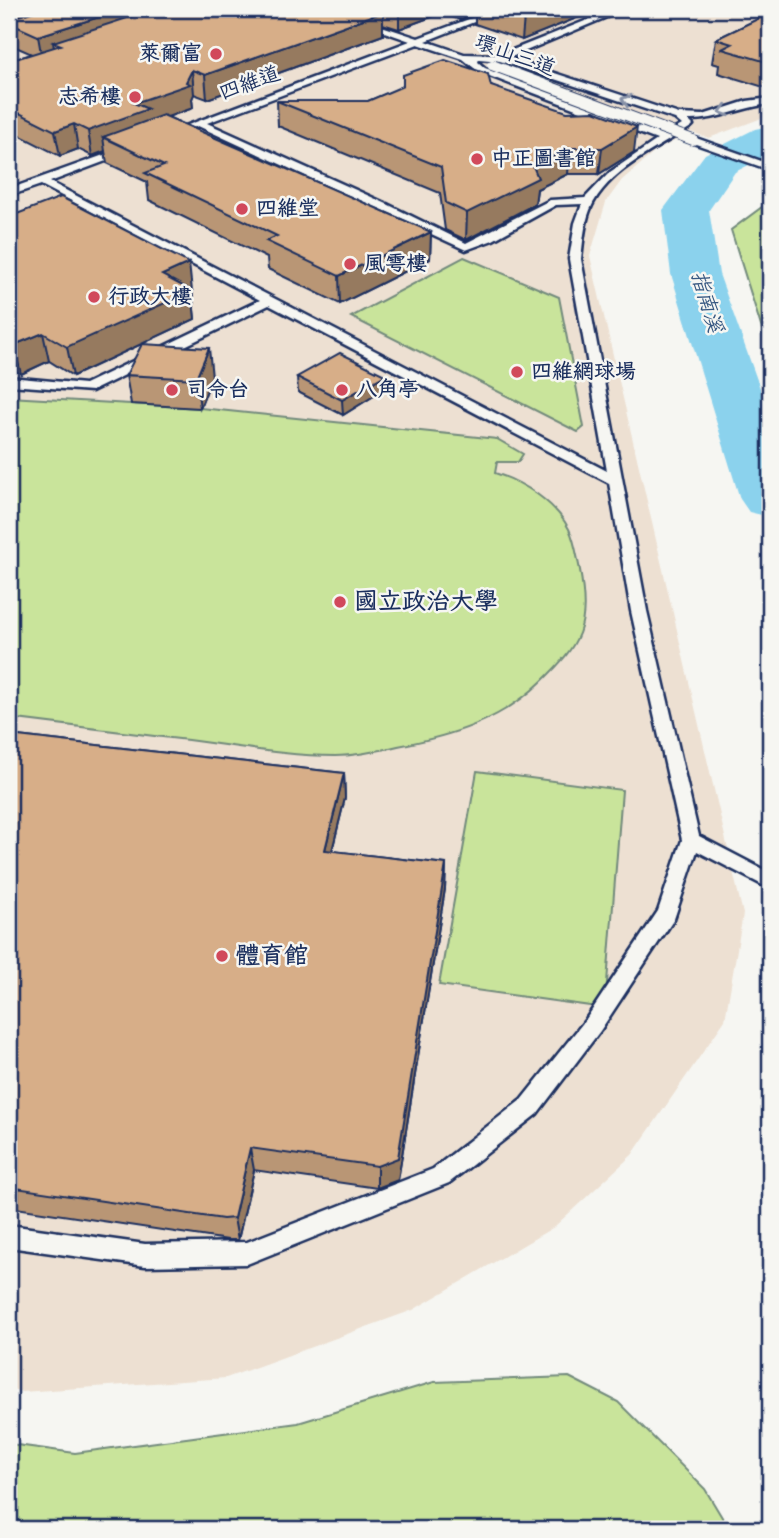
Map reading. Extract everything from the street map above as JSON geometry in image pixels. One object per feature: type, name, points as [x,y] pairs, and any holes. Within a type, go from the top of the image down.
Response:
[{"type":"lane","name":"環山三道","points":[[323,9],[492,65],[770,167]]},
{"type":"lane","name":"四維道","points":[[159,138],[503,9]]},
{"type":"lane","points":[[501,58],[622,9]]},
{"type":"lane","points":[[465,56],[501,58],[678,117],[704,118],[750,103],[770,101]]},
{"type":"lane","points":[[465,56],[482,70],[666,139]]},
{"type":"lane","points":[[9,1236],[145,1255],[247,1253],[441,1176],[529,1107],[593,1024],[667,914],[691,840],[639,611],[575,259],[584,209],[589,201],[604,184],[688,125],[678,117]]},
{"type":"lane","points":[[199,123],[383,206],[466,247],[489,238],[554,202],[589,201]]},
{"type":"lane","points":[[9,194],[133,148]]},
{"type":"lane","points":[[41,181],[616,481]]},
{"type":"lane","points":[[9,381],[87,388],[268,301]]},
{"type":"lane","points":[[691,840],[770,882]]},
{"type":"shaded area","name":"國立政治大學","points":[[40,9],[770,9],[770,115],[709,138],[691,132],[656,151],[622,180],[606,202],[590,256],[743,914],[725,1020],[632,1155],[554,1227],[413,1310],[226,1378],[22,1392],[9,1388],[9,18]]},
{"type":"green space","points":[[770,201],[770,355],[731,230]]},
{"type":"green space","name":"四維網球場","points":[[464,257],[559,297],[584,427],[578,432],[351,317]]},
{"type":"green space","points":[[9,397],[200,408],[497,439],[523,454],[518,462],[497,462],[495,473],[527,488],[547,502],[563,519],[571,534],[583,590],[583,620],[579,633],[565,656],[541,682],[526,696],[492,717],[456,732],[359,754],[317,756],[280,753],[9,718]]},
{"type":"green space","points":[[477,771],[622,790],[605,1008],[439,985]]},
{"type":"green space","points":[[569,1377],[618,1402],[705,1489],[729,1529],[9,1529],[9,1444],[75,1453],[298,1423],[434,1382]]},
{"type":"building","points":[[41,9],[125,9],[38,36],[9,23],[9,19]]},
{"type":"building","points":[[155,9],[373,9],[383,12],[205,75],[192,70],[186,82],[190,84],[134,103],[148,109],[88,131],[74,124],[55,131],[9,108],[9,61],[61,45],[53,42]]},
{"type":"building","points":[[496,9],[546,9],[524,17]]},
{"type":"building","points":[[770,13],[770,63],[722,49],[732,44],[716,39]]},
{"type":"building","name":"中正圖書館","points":[[445,60],[488,74],[491,86],[567,112],[594,111],[637,127],[602,148],[570,148],[533,166],[538,178],[467,213],[446,203],[441,167],[277,101],[368,101],[403,86],[403,75]]},
{"type":"building","points":[[163,115],[431,232],[339,276],[266,241],[277,236],[145,173],[164,166],[103,137]]},
{"type":"building","name":"行政大樓","points":[[61,197],[189,263],[162,275],[192,291],[67,347],[43,333],[14,345],[9,342],[9,217]]},
{"type":"building","points":[[142,344],[209,348],[196,379],[126,375]]},
{"type":"building","points":[[340,353],[385,375],[342,400],[297,377]]},
{"type":"building","name":"體育館","points":[[9,735],[344,773],[325,850],[446,864],[398,1158],[377,1166],[250,1148],[234,1218],[223,1219],[9,1187]]},
{"type":"waterway","name":"指南溪","points":[[770,138],[720,163],[686,210],[695,274],[770,499]]},
{"type":"place","name":"萊爾富","points":[[216,54]]},
{"type":"place","name":"志希樓","points":[[135,97]]},
{"type":"place","name":"中正圖書館","points":[[477,159]]},
{"type":"place","name":"四維堂","points":[[242,209]]},
{"type":"place","name":"風雩樓","points":[[350,264]]},
{"type":"place","name":"行政大樓","points":[[94,297]]},
{"type":"place","name":"四維網球場","points":[[517,372]]},
{"type":"place","name":"司令台","points":[[172,390]]},
{"type":"place","name":"八角亭","points":[[342,390]]},
{"type":"place","name":"國立政治大學","points":[[340,602]]},
{"type":"place","name":"體育館","points":[[222,956]]}]
